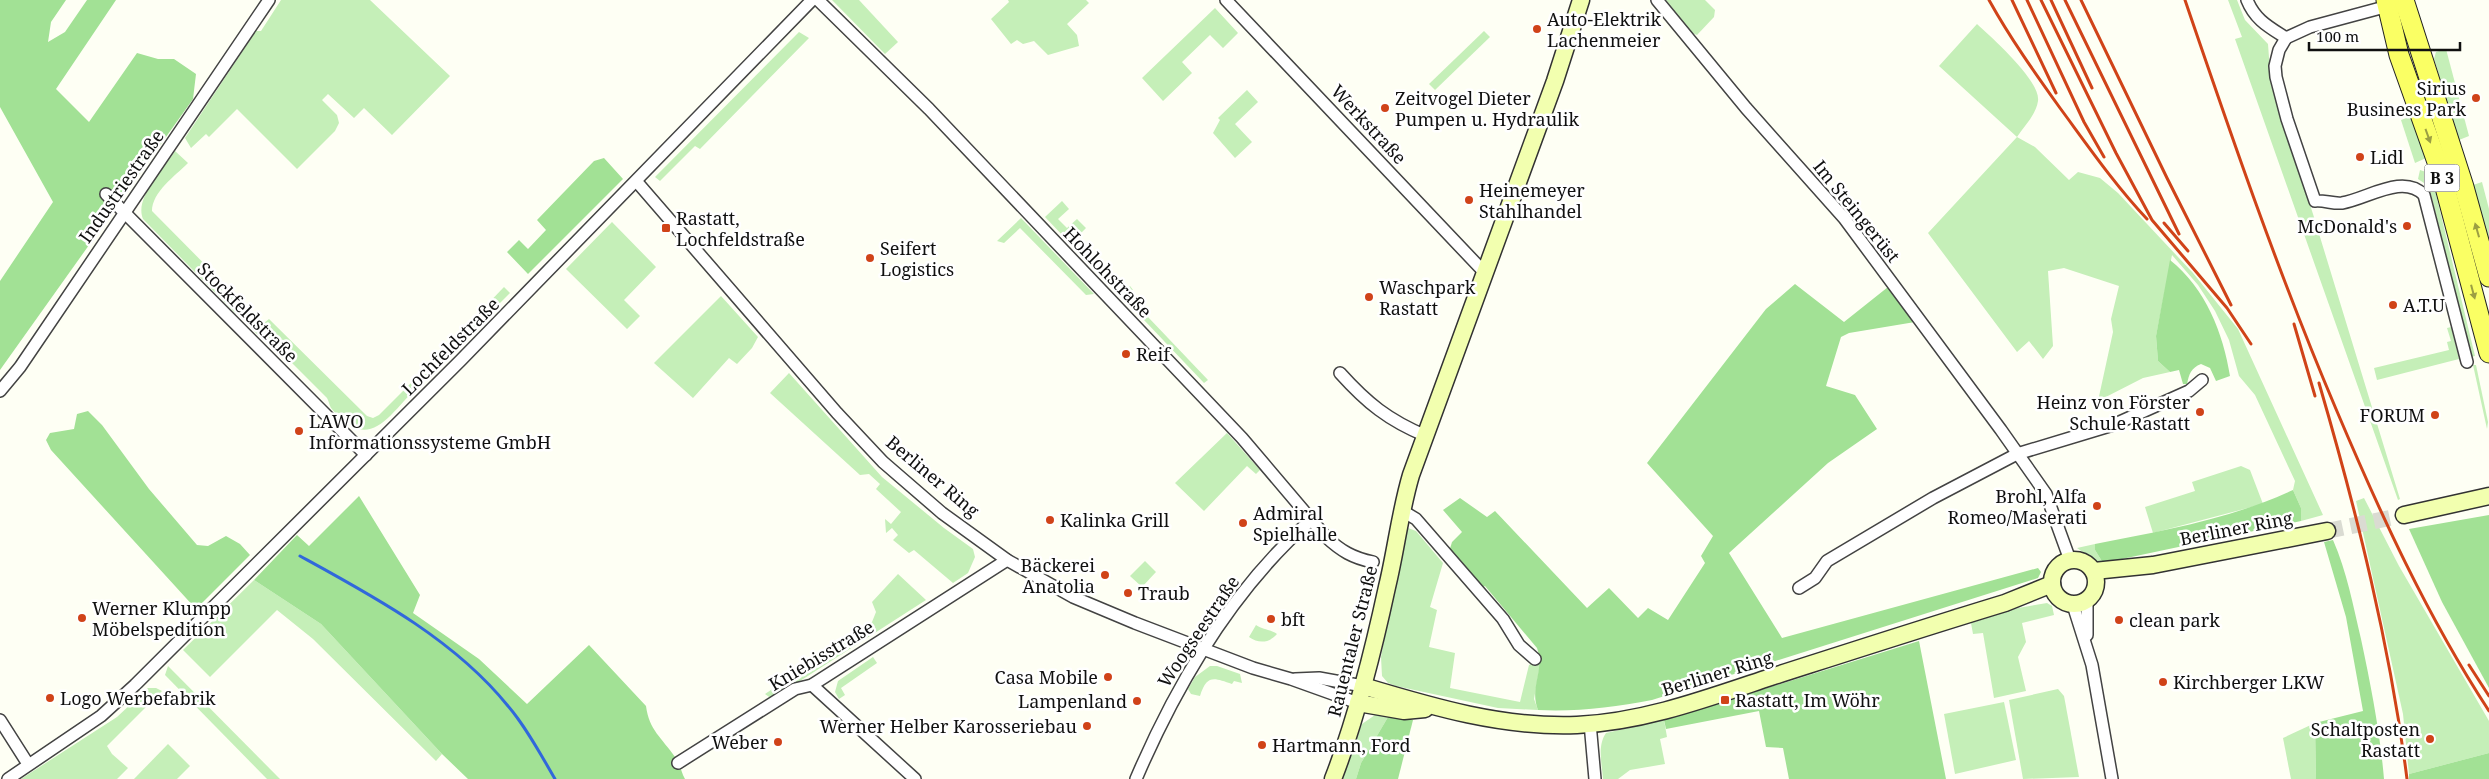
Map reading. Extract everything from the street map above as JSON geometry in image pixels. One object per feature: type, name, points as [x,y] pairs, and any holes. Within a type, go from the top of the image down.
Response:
[{"type":"main road","name":"B 3","points":[[2395,2],[2464,187],[2489,277]]},
{"type":"main road","name":"B 3","points":[[2395,2],[2399,55],[2447,194],[2489,353]]},
{"type":"street","name":"Industriestraße","points":[[0,391],[20,367],[270,0]]},
{"type":"street","name":"Lochfeldstraße","points":[[8,779],[70,738],[117,702],[637,182],[812,0]]},
{"type":"street","name":"Hohlohstraße","points":[[818,0],[929,109],[1197,390],[1242,438],[1340,550],[1352,557],[1373,562]]},
{"type":"street","name":"Werkstraße","points":[[1226,0],[1485,273]]},
{"type":"street","name":"Rauentaler Straße","points":[[1333,779],[1363,686],[1388,586],[1401,510],[1555,81],[1581,0]]},
{"type":"street","name":"Im Steingerüst","points":[[1657,0],[1740,100],[1844,218],[2046,494],[2070,560]]},
{"type":"street","points":[[2247,0],[2251,11],[2260,21],[2286,38]]},
{"type":"street","points":[[2395,2],[2310,27],[2286,38],[2275,66],[2276,76],[2314,201],[2341,203],[2395,187],[2408,186],[2419,190],[2424,195],[2428,201],[2467,362]]},
{"type":"street","name":"Berliner Ring","points":[[637,182],[772,339],[883,462],[942,513],[1006,560],[1073,597],[1203,650],[1253,668],[1291,679],[1358,703],[1404,711],[1433,708]]},
{"type":"street","name":"Stockfeldstraße","points":[[106,194],[366,455]]},
{"type":"street","points":[[1340,373],[1365,400],[1381,413],[1426,436]]},
{"type":"street","points":[[1799,588],[1815,578],[1827,562],[1933,498],[2017,454],[2113,425],[2189,391],[2202,380]]},
{"type":"street","points":[[2404,515],[2482,497],[2489,488]]},
{"type":"street","points":[[1401,510],[1416,519],[1503,619],[1519,645],[1536,659]]},
{"type":"street","name":"Woogseestraße","points":[[1136,779],[1176,692],[1203,650],[1257,576],[1290,538],[1312,519]]},
{"type":"street","name":"Berliner Ring","points":[[2095,578],[2327,530]]},
{"type":"street","name":"Kniebisstraße","points":[[678,763],[795,689],[812,685],[1006,560]]},
{"type":"street","points":[[2068,597],[2094,592],[2095,578],[2085,563],[2070,560],[2059,567],[2053,578],[2068,597],[2088,647],[2112,779]]},
{"type":"street","name":"Berliner Ring","points":[[1291,679],[1319,678],[1363,686],[1433,708],[1515,722],[1545,725],[1590,723],[1654,713],[1688,704],[2004,603],[2068,597]]},
{"type":"street","points":[[812,685],[915,779]]},
{"type":"street","points":[[0,720],[28,764]]},
{"type":"street","points":[[1590,723],[1594,779]]},
{"type":"green space","points":[[0,0],[66,0],[51,22],[48,42],[65,32],[87,0],[116,0],[56,89],[89,122],[137,53],[158,59],[174,59],[196,74],[193,99],[0,370],[0,281],[53,202],[0,107]]},
{"type":"green space","points":[[281,0],[370,0],[450,76],[392,135],[364,108],[354,118],[328,94],[322,100],[337,115],[339,123],[335,131],[297,169],[237,109],[209,137],[206,134],[191,148],[185,138],[256,31],[261,31]]},
{"type":"green space","points":[[832,0],[859,0],[898,42],[885,54]]},
{"type":"green space","points":[[1008,0],[1086,0],[1089,3],[1067,24],[1077,35],[1079,46],[1048,55],[1034,41],[1023,44],[1017,40],[1011,44],[991,19],[1009,2]]},
{"type":"green space","points":[[1666,0],[1705,0],[1715,10],[1714,17],[1697,35],[1690,32]]},
{"type":"green space","points":[[2228,0],[2237,0],[2245,20],[2268,44],[2271,85],[2313,214],[2400,499],[2398,500],[2235,39],[2242,37]]},
{"type":"green space","points":[[1215,8],[1238,33],[1223,48],[1210,35],[1182,62],[1192,73],[1163,101],[1142,78]]},
{"type":"green space","points":[[1977,24],[2024,71],[2037,92],[2038,101],[2035,111],[2017,137],[1939,66]]},
{"type":"green space","points":[[1484,31],[1490,37],[1435,90],[1429,84]]},
{"type":"green space","points":[[799,32],[809,38],[700,149],[695,146],[660,181],[655,177]]},
{"type":"green space","points":[[2446,49],[2469,136],[2459,140],[2434,59],[2436,52]]},
{"type":"green space","points":[[1247,90],[1258,102],[1235,124],[1252,142],[1235,158],[1213,133],[1220,120],[1218,118]]},
{"type":"green space","points":[[2412,116],[2426,158],[2415,163],[2401,120]]},
{"type":"green space","points":[[2017,137],[2035,147],[2069,180],[2078,172],[2100,178],[2118,193],[2193,273],[2238,329],[2323,515],[2301,521],[2301,508],[2293,490],[2295,481],[2255,395],[2239,376],[2229,340],[2215,311],[2198,285],[2172,255],[2156,336],[2158,361],[2170,372],[2143,378],[2098,401],[2113,332],[2111,319],[2119,286],[2064,268],[2048,271],[2053,346],[2043,359],[2029,341],[2017,352],[1928,233]]},
{"type":"green space","points":[[175,151],[188,163],[160,191],[153,204],[152,211],[245,305],[236,314],[143,219],[141,211],[146,193]]},
{"type":"green space","points":[[604,158],[623,179],[528,274],[507,252],[519,240],[528,249],[546,230],[537,220],[594,161]]},
{"type":"green space","points":[[2420,170],[2429,173],[2434,186],[2475,356],[2471,357],[2431,194],[2427,185],[2418,179]]},
{"type":"green space","points":[[2482,182],[2489,209],[2489,247],[2473,185]]},
{"type":"green space","points":[[1062,201],[1069,209],[1058,219],[1067,228],[1077,219],[1086,228],[1076,238],[1093,256],[1087,261],[1045,217]]},
{"type":"green space","points":[[1021,218],[1094,294],[1086,295],[1020,228],[1004,243],[997,241]]},
{"type":"green space","points":[[612,222],[656,267],[624,300],[640,316],[627,329],[566,269]]},
{"type":"green space","points":[[2170,260],[2194,284],[2211,313],[2223,344],[2230,376],[2216,381],[2210,368],[2201,364],[2191,372],[2187,384],[2183,384],[2179,370],[2170,372],[2158,361],[2156,336]]},
{"type":"green space","points":[[1795,284],[1844,322],[1888,287],[1915,322],[1849,333],[1841,337],[1826,386],[1855,395],[1877,429],[1828,463],[1729,553],[1782,638],[2038,568],[2041,572],[2038,578],[1652,700],[1595,708],[1538,710],[1535,694],[1539,664],[1537,648],[1485,586],[1480,589],[1449,552],[1452,542],[1462,532],[1443,510],[1460,498],[1487,517],[1495,511],[1587,608],[1609,588],[1638,618],[1648,608],[1668,620],[1705,563],[1701,556],[1713,536],[1647,463],[1766,309]]},
{"type":"green space","points":[[1130,286],[1133,290],[1128,296],[1208,380],[1204,383],[1124,299],[1123,294]]},
{"type":"green space","points":[[504,287],[510,293],[456,347],[454,339]]},
{"type":"green space","points":[[721,296],[758,337],[752,348],[737,364],[729,358],[693,398],[654,363]]},
{"type":"green space","points":[[254,312],[264,323],[269,319],[367,416],[373,418],[379,415],[413,381],[418,386],[378,426],[367,430],[356,429],[344,422],[331,408],[327,398],[271,342],[264,341],[247,324]]},
{"type":"green space","points":[[2451,327],[2459,359],[2377,380],[2374,368],[2449,350],[2447,342],[2451,341],[2447,328]]},
{"type":"green space","points":[[445,354],[447,356],[423,381],[418,376],[439,355]]},
{"type":"green space","points":[[2473,365],[2476,365],[2488,422],[2487,429]]},
{"type":"green space","points":[[789,373],[882,477],[944,528],[973,549],[975,557],[968,573],[953,583],[914,550],[909,553],[893,540],[898,535],[892,528],[886,533],[885,519],[891,524],[901,512],[876,489],[880,484],[869,474],[860,475],[770,393]]},
{"type":"green space","points":[[88,411],[102,425],[149,489],[197,545],[208,546],[226,536],[240,544],[250,555],[196,609],[51,450],[46,440],[50,433],[74,429],[77,414]]},
{"type":"green space","points":[[1227,433],[1260,470],[1256,474],[1247,466],[1204,511],[1175,483]]},
{"type":"green space","points":[[2241,466],[2250,470],[2263,504],[2153,533],[2145,507],[2195,491],[2192,482]]},
{"type":"green space","points":[[2293,490],[2301,508],[2301,521],[2103,563],[2095,550],[2095,544],[2196,523],[2245,509]]},
{"type":"green space","points":[[359,496],[420,595],[413,613],[479,659],[527,704],[589,645],[646,706],[653,728],[677,759],[685,779],[468,779],[442,754],[321,624],[254,580],[297,535],[309,546]]},
{"type":"green space","points":[[2364,498],[2399,566],[2489,721],[2489,753],[2409,774],[2403,714],[2356,501]]},
{"type":"green space","points":[[2489,515],[2489,688],[2442,602],[2409,529]]},
{"type":"green space","points":[[1408,528],[1416,531],[1443,563],[1430,607],[1437,610],[1429,647],[1455,653],[1450,688],[1520,702],[1529,665],[1541,659],[1534,699],[1538,710],[1498,708],[1396,686],[1388,683],[1382,676],[1381,657],[1403,536]]},
{"type":"green space","points":[[2333,540],[2346,576],[2361,639],[2375,709],[2384,779],[2316,779],[2315,723],[2363,711],[2346,617],[2324,542]]},
{"type":"green space","points":[[2095,544],[2095,550],[2103,563],[2094,560],[2077,548]]},
{"type":"green space","points":[[1145,561],[1156,572],[1142,587],[1130,576]]},
{"type":"green space","points":[[898,574],[926,600],[772,699],[765,694],[872,622],[876,612],[872,602]]},
{"type":"green space","points":[[254,580],[321,624],[442,754],[436,761],[313,639],[277,610],[210,677],[183,650]]},
{"type":"green space","points":[[2047,603],[2052,606],[2054,615],[2022,623],[2026,642],[2018,657],[2026,691],[1994,698],[1983,633],[1973,634],[1971,623],[2018,608]]},
{"type":"green space","points":[[1256,625],[1277,634],[1264,642],[1253,639],[1249,637]]},
{"type":"green space","points":[[1919,641],[1946,779],[1789,779],[1783,748],[1766,747],[1759,711],[1666,729],[1664,720]]},
{"type":"green space","points":[[873,657],[877,663],[841,688],[845,695],[839,699],[835,692],[838,681]]},
{"type":"green space","points":[[168,666],[280,779],[267,779],[165,675]]},
{"type":"green space","points":[[1210,666],[1217,666],[1240,674],[1242,683],[1234,681],[1232,684],[1216,679],[1205,684],[1200,696],[1191,694],[1188,689],[1195,677]]},
{"type":"green space","points":[[148,688],[156,688],[162,691],[107,746],[112,754],[128,768],[117,779],[21,779],[117,717]]},
{"type":"green space","points":[[2058,689],[2064,696],[2079,777],[2023,779],[2009,700]]},
{"type":"green space","points":[[2004,702],[2016,760],[1955,774],[1944,714]]},
{"type":"green space","points":[[1375,715],[1388,717],[1361,763],[1356,779],[1342,779],[1362,724]]},
{"type":"green space","points":[[1388,717],[1413,720],[1398,779],[1356,779],[1361,763]]},
{"type":"green space","points":[[1664,720],[1667,737],[1660,739],[1665,764],[1630,770],[1618,779],[1603,779],[1601,749],[1606,733]]},
{"type":"green space","points":[[2315,723],[2316,779],[2291,779],[2283,738]]},
{"type":"green space","points":[[168,744],[190,766],[177,779],[134,779]]},
{"type":"green space","points":[[2489,753],[2489,779],[2409,779],[2409,774]]},
{"type":"waterway","points":[[300,556],[384,603],[438,640],[463,660],[487,682],[515,714],[555,779]]},
{"type":"tunnel","points":[[2327,531],[2404,515]]},
{"type":"railway","points":[[1989,0],[2014,42],[2091,151],[2147,219]]},
{"type":"railway","points":[[2012,0],[2056,93]]},
{"type":"railway","points":[[2027,0],[2084,122],[2104,157]]},
{"type":"railway","points":[[2041,0],[2116,153],[2152,220],[2227,308],[2251,344]]},
{"type":"railway","points":[[2051,0],[2092,88]]},
{"type":"railway","points":[[2065,0],[2179,234]]},
{"type":"railway","points":[[2081,0],[2231,305]]},
{"type":"railway","points":[[2185,0],[2238,155],[2315,359],[2336,409],[2387,525],[2425,601],[2466,675],[2489,711]]},
{"type":"railway","points":[[2164,223],[2188,251]]},
{"type":"railway","points":[[2294,324],[2315,396]]},
{"type":"railway","points":[[2319,383],[2359,530],[2382,629],[2407,779]]},
{"type":"railway","points":[[2469,665],[2489,696]]},
{"type":"place","name":"Auto-Elektrik Lachenmeier","points":[[1537,29]]},
{"type":"place","name":"Sirius Business Park","points":[[2476,98]]},
{"type":"place","name":"Zeitvogel Dieter Pumpen u. Hydraulik","points":[[1385,108]]},
{"type":"place","name":"Lidl","points":[[2360,157]]},
{"type":"place","name":"Heinemeyer Stahlhandel","points":[[1469,200]]},
{"type":"place","name":"McDonald's","points":[[2407,226]]},
{"type":"place","name":"Rastatt, Lochfeldstraße","points":[[666,228]]},
{"type":"place","name":"Seifert Logistics","points":[[870,258]]},
{"type":"place","name":"Waschpark Rastatt","points":[[1369,297]]},
{"type":"place","name":"A.T.U","points":[[2393,305]]},
{"type":"place","name":"Reif","points":[[1126,354]]},
{"type":"place","name":"Heinz von Förster Schule Rastatt","points":[[2200,412]]},
{"type":"place","name":"FORUM","points":[[2435,415]]},
{"type":"place","name":"LAWO Informationssysteme GmbH","points":[[299,431]]},
{"type":"place","name":"Brohl, Alfa Romeo/Maserati","points":[[2097,506]]},
{"type":"place","name":"Kalinka Grill","points":[[1050,520]]},
{"type":"place","name":"Admiral Spielhalle","points":[[1243,523]]},
{"type":"place","name":"Bäckerei Anatolia","points":[[1105,575]]},
{"type":"place","name":"Traub","points":[[1128,593]]},
{"type":"place","name":"Werner Klumpp Möbelspedition","points":[[82,618]]},
{"type":"place","name":"bft","points":[[1271,619]]},
{"type":"place","name":"clean park","points":[[2119,620]]},
{"type":"place","name":"Casa Mobile","points":[[1108,677]]},
{"type":"place","name":"Kirchberger LKW","points":[[2163,682]]},
{"type":"place","name":"Logo Werbefabrik","points":[[50,698]]},
{"type":"place","name":"Rastatt, Im Wöhr","points":[[1725,700]]},
{"type":"place","name":"Lampenland","points":[[1137,701]]},
{"type":"place","name":"Werner Helber Karosseriebau","points":[[1087,726]]},
{"type":"place","name":"Schaltposten Rastatt","points":[[2430,739]]},
{"type":"place","name":"Weber","points":[[778,742]]},
{"type":"place","name":"Hartmann, Ford","points":[[1262,745]]}]
